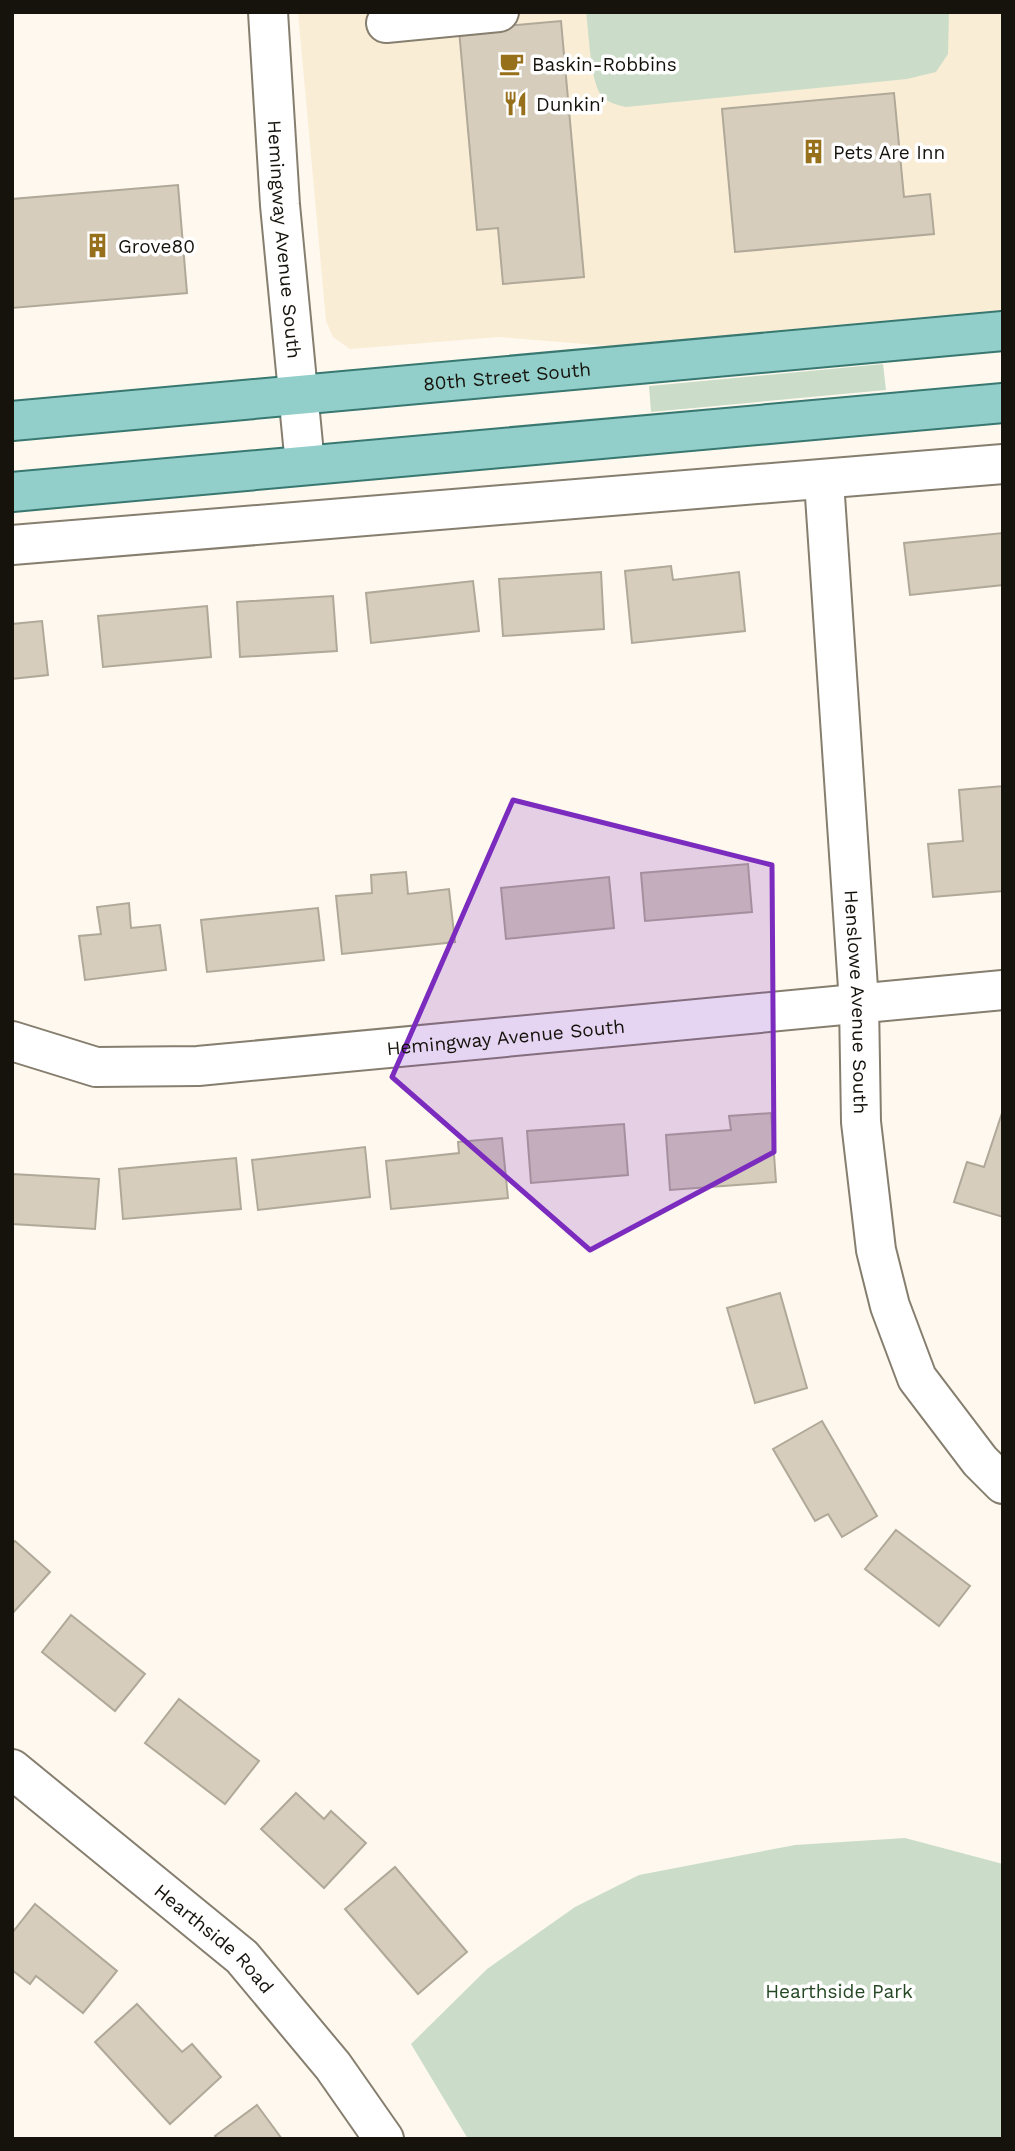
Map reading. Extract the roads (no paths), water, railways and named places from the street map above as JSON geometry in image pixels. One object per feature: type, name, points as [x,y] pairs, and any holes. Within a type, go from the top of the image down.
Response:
[{"type":"main road","name":"80th Street South","points":[[12,421],[1003,331]]},
{"type":"main road","points":[[12,492],[1003,403]]},
{"type":"street","name":"Hemingway Avenue South","points":[[268,12],[280,205],[304,465]]},
{"type":"street","points":[[386,23],[499,12]]},
{"type":"street","points":[[12,545],[824,481],[1003,464]]},
{"type":"street","name":"Henslowe Avenue South","points":[[824,481],[859,1003],[861,1122],[876,1250],[890,1306],[917,1378],[980,1461],[1003,1484]]},
{"type":"street","name":"Hemingway Avenue South","points":[[12,1041],[96,1067],[198,1066],[1003,990]]},
{"type":"street","name":"Hearthside Road","points":[[12,1769],[242,1957],[333,2066],[384,2139]]},
{"type":"place","name":"Baskin-Robbins","points":[[512,64]]},
{"type":"place","name":"Dunkin'","points":[[516,104]]},
{"type":"place","name":"Pets Are Inn","points":[[813,152]]},
{"type":"place","name":"Grove80","points":[[98,246]]},
{"type":"park label","name":"Hearthside Park","points":[[839,1991]]}]
